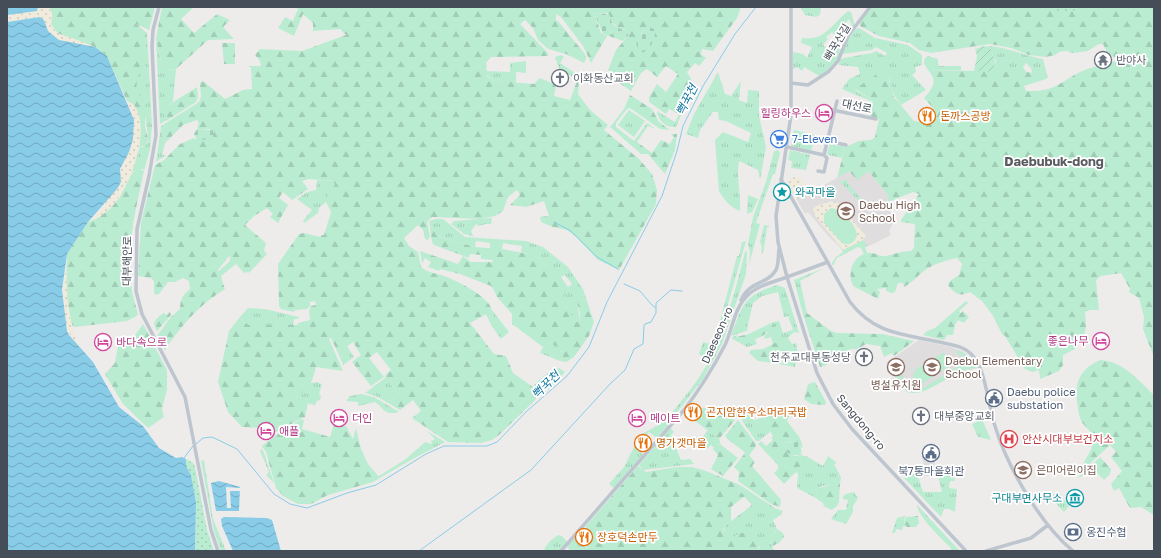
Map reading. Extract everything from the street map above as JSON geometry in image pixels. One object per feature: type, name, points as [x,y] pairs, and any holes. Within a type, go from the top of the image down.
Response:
[{"type":"street","name":"대부해안로","points":[[159,7],[153,30],[152,46],[156,135],[149,176],[137,229],[135,283],[142,314],[185,397],[211,530],[218,551]]},
{"type":"street","points":[[787,277],[779,246],[776,224],[777,200],[791,120],[791,7]]},
{"type":"street","name":"뻐꾹산길","points":[[791,83],[808,85],[828,72],[838,61],[848,36],[870,7]]},
{"type":"street","name":"대선로","points":[[818,171],[824,172],[827,158],[824,155],[837,101]]},
{"type":"street","name":"대선로","points":[[822,108],[876,120]]},
{"type":"street","points":[[828,141],[846,145]]},
{"type":"street","points":[[786,147],[824,155]]},
{"type":"street","points":[[781,179],[850,302],[861,315],[875,326],[893,333],[952,344],[965,349],[973,356],[979,366],[995,426],[1003,447],[1035,506],[1048,525],[1070,550]]},
{"type":"street","points":[[777,200],[784,195],[791,198]]},
{"type":"street","points":[[738,309],[749,288],[770,277],[776,270],[779,246]]},
{"type":"street","name":"Daeseon-ro","points":[[561,551],[696,394],[714,366],[726,342],[738,309],[744,299],[754,290],[828,262]]},
{"type":"street","name":"Sangdong-ro","points":[[787,277],[817,373],[833,404],[852,429],[966,551]]},
{"type":"street","points":[[986,551],[1031,538],[1048,525]]},
{"type":"shaded area","name":"Daebu High School","points":[[849,171],[868,171],[888,195],[889,209],[894,221],[889,231],[891,235],[867,247],[863,240],[843,250],[830,238],[808,212],[805,214],[787,182],[795,177],[800,177],[810,193]]},
{"type":"shaded area","name":"Daebu Elementary School","points":[[919,340],[962,351],[969,356],[977,368],[954,374],[923,391],[907,392],[888,369],[886,363]]},
{"type":"shaded area","points":[[928,452],[930,456],[932,456],[938,476],[924,476],[922,471],[925,469],[922,457]]},
{"type":"green space","points":[[49,7],[155,7],[149,30],[136,24],[147,33],[136,88],[145,107],[145,126],[148,139],[146,146],[140,146],[138,114],[134,105],[127,101],[107,56],[95,47],[57,33],[51,24],[52,14]]},
{"type":"green space","points":[[162,7],[194,7],[181,19],[194,33],[217,14],[230,20],[223,27],[234,39],[208,40],[176,69],[166,70],[162,66],[156,38]]},
{"type":"green space","points":[[295,7],[741,7],[737,18],[713,51],[702,49],[701,54],[706,58],[699,66],[695,63],[687,72],[695,86],[679,114],[669,109],[666,114],[649,102],[649,97],[657,84],[666,92],[678,74],[666,66],[657,77],[647,69],[641,73],[631,91],[611,77],[611,72],[608,70],[616,50],[627,37],[626,30],[619,28],[614,24],[608,13],[594,13],[601,33],[607,36],[591,63],[583,46],[561,17],[556,14],[556,22],[557,20],[585,54],[586,59],[584,63],[566,54],[548,49],[538,40],[533,28],[525,20],[520,24],[548,53],[548,56],[491,57],[486,63],[487,76],[494,81],[534,84],[540,78],[556,85],[554,96],[570,100],[579,79],[578,94],[590,110],[608,125],[604,130],[639,159],[652,174],[657,190],[656,204],[619,270],[598,260],[577,238],[567,230],[553,227],[541,222],[540,217],[549,216],[544,201],[526,207],[510,205],[520,195],[517,190],[508,197],[503,211],[495,216],[481,219],[432,217],[427,222],[430,236],[428,240],[425,239],[423,230],[418,225],[404,238],[409,246],[418,252],[421,267],[429,272],[447,277],[463,284],[485,300],[492,311],[470,323],[494,354],[506,356],[513,373],[533,387],[536,399],[492,440],[481,443],[448,442],[412,418],[421,411],[413,400],[400,410],[388,403],[399,394],[385,378],[386,374],[391,370],[377,352],[369,358],[384,377],[371,386],[352,362],[361,355],[353,342],[338,353],[331,338],[329,339],[343,371],[316,367],[308,388],[302,393],[298,393],[296,399],[308,403],[305,417],[274,433],[270,427],[242,427],[228,412],[218,382],[229,331],[239,318],[249,325],[297,325],[298,323],[310,320],[309,311],[311,306],[316,305],[315,301],[310,302],[310,306],[307,309],[295,310],[294,312],[281,309],[279,306],[278,264],[299,234],[304,233],[320,237],[324,235],[331,212],[326,202],[329,191],[335,185],[334,181],[309,179],[302,181],[308,189],[292,200],[283,192],[279,198],[288,205],[278,223],[270,217],[273,214],[267,208],[254,216],[245,225],[266,243],[264,251],[267,254],[249,273],[244,273],[229,256],[218,270],[225,289],[207,301],[185,323],[172,339],[165,351],[157,336],[170,318],[180,309],[182,298],[190,289],[189,281],[183,278],[175,282],[168,282],[159,294],[156,295],[154,293],[154,281],[151,278],[138,276],[141,223],[155,165],[164,160],[180,144],[194,138],[197,140],[214,133],[210,129],[197,129],[199,123],[197,120],[183,125],[165,143],[161,126],[199,102],[201,97],[200,83],[203,81],[225,99],[243,90],[252,89],[251,68],[249,66],[261,66],[260,61],[255,55],[260,49],[302,51],[346,35],[340,29],[313,31],[313,23],[303,14],[294,36],[278,28],[285,17],[293,21],[298,9]],"holes":[[[646,29],[647,49],[640,54],[641,33]]]},
{"type":"green space","points":[[800,7],[821,7],[820,15],[816,17],[805,15]]},
{"type":"green space","points":[[871,7],[1154,7],[1154,357],[1143,329],[1144,317],[1139,298],[1129,292],[1130,289],[1121,273],[1101,276],[1096,280],[1099,310],[1090,310],[1085,312],[1086,326],[1083,342],[1077,343],[1075,349],[1063,355],[1063,365],[1059,371],[1040,379],[1039,370],[1032,372],[1025,369],[1005,336],[1002,334],[993,316],[982,301],[970,292],[958,294],[948,285],[950,281],[959,275],[962,264],[957,258],[932,266],[904,287],[903,283],[898,283],[895,292],[892,293],[886,291],[886,288],[877,289],[880,292],[878,299],[853,286],[851,281],[851,271],[852,266],[858,257],[868,253],[886,256],[911,251],[914,248],[915,224],[901,222],[901,220],[919,194],[913,192],[888,202],[888,195],[868,171],[857,180],[849,171],[837,178],[845,147],[859,141],[871,140],[875,137],[879,119],[870,116],[873,100],[855,89],[880,72],[889,73],[889,81],[894,97],[914,121],[927,123],[935,118],[935,110],[924,98],[932,88],[934,81],[928,70],[1026,72],[1045,74],[1048,77],[1046,79],[1024,86],[1026,91],[1035,91],[1049,89],[1080,72],[1118,60],[1107,52],[1103,44],[1099,44],[1088,51],[1073,53],[1066,51],[1059,52],[1055,55],[1046,57],[1029,55],[1011,48],[990,44],[931,53],[919,50],[910,43],[879,36],[860,26],[860,23]]},
{"type":"green space","points":[[1042,7],[1087,7],[1065,13]]},
{"type":"green space","points":[[848,11],[851,12],[855,26],[852,26],[849,19],[835,35],[832,32],[826,37],[828,39],[823,45],[834,54],[838,48],[840,50],[837,59],[821,77],[804,67],[802,71],[797,67],[793,69],[793,52],[803,54],[807,58],[812,47],[801,43],[802,38],[816,37],[822,34]]},
{"type":"green space","points":[[594,13],[609,14],[613,24],[628,31],[628,35],[623,41],[603,34]]},
{"type":"green space","points":[[647,27],[654,29],[655,37],[649,48],[638,54],[636,40]]},
{"type":"green space","points":[[859,28],[875,38],[908,45],[922,55],[922,65],[915,67],[916,72],[912,75],[926,90],[901,105],[892,90],[889,73],[855,90],[873,100],[873,102],[842,89],[849,79],[860,74],[858,67],[839,65],[840,60],[876,51],[885,56],[887,53],[876,47],[872,50],[842,54],[849,37],[856,29]]},
{"type":"green space","points":[[147,33],[152,125],[150,149],[144,171],[143,169],[134,171],[131,175],[140,146],[143,147],[148,143],[144,108],[136,88],[137,74]]},
{"type":"green space","points":[[156,38],[162,66],[171,70],[176,69],[173,102],[167,106],[164,122],[160,124]]},
{"type":"green space","points":[[222,43],[235,43],[235,64],[224,64]]},
{"type":"green space","points":[[984,46],[990,47],[994,57],[995,65],[993,72],[974,71],[977,56],[975,49]]},
{"type":"green space","points":[[989,46],[1003,48],[1043,59],[1047,75],[1032,73],[1031,68],[1026,63],[1023,67],[1026,72],[993,72],[996,61]]},
{"type":"green space","points":[[561,55],[564,57],[560,63],[578,75],[575,79],[567,73],[560,71],[555,57]]},
{"type":"green space","points":[[928,56],[938,59],[938,66],[961,66],[961,70],[928,70],[924,63],[925,58]]},
{"type":"green space","points":[[526,61],[526,73],[516,72],[516,83],[494,81],[486,74],[486,71],[510,72],[510,63]]},
{"type":"green space","points":[[718,72],[725,94],[731,96],[741,81],[739,100],[747,103],[748,90],[759,91],[759,116],[766,147],[760,180],[758,170],[739,161],[738,173],[740,211],[728,203],[719,191],[715,140],[723,132],[748,142],[751,133],[726,121],[719,120],[718,112],[713,112],[700,130],[698,138],[686,134],[694,114]]},
{"type":"green space","points":[[197,87],[198,97],[196,102],[166,121],[163,121],[167,106]]},
{"type":"green space","points":[[690,94],[676,127],[666,125],[661,121],[657,111],[675,122]]},
{"type":"green space","points":[[630,95],[652,109],[659,122],[670,130],[660,129],[630,108],[627,109],[616,123],[616,127],[634,141],[647,123],[656,129],[648,126],[637,142],[652,153],[661,140],[670,144],[674,137],[671,134],[677,134],[675,150],[665,174],[648,154],[641,154],[610,127],[624,109]]},
{"type":"green space","points":[[629,110],[645,121],[634,137],[618,125]]},
{"type":"green space","points":[[161,126],[165,143],[162,155],[166,155],[156,162]]},
{"type":"green space","points":[[197,129],[213,130],[213,139],[197,140],[194,134]]},
{"type":"green space","points":[[794,130],[815,135],[811,151],[791,146]]},
{"type":"green space","points":[[830,144],[845,147],[842,158],[828,155],[827,153]]},
{"type":"green space","points":[[778,150],[780,153],[775,174],[773,174],[756,223],[760,224],[749,265],[750,252],[748,244],[753,217],[766,182],[774,151]]},
{"type":"green space","points":[[790,150],[810,155],[806,170],[791,168],[792,161],[788,160]]},
{"type":"green space","points":[[138,168],[144,171],[135,213],[131,242],[130,270],[132,289],[138,315],[127,321],[75,327],[72,325],[66,294],[67,254],[88,222],[98,218],[110,209],[120,197],[131,175]]},
{"type":"green space","points":[[317,180],[335,181],[336,184],[332,188],[326,202],[319,208],[318,213],[304,223],[303,221],[312,210],[297,199],[307,192],[316,190]]},
{"type":"green space","points":[[843,180],[848,180],[847,182],[861,199],[859,201],[840,182]]},
{"type":"green space","points":[[748,195],[758,199],[752,212],[747,214]]},
{"type":"green space","points":[[831,208],[843,214],[854,227],[857,235],[855,240],[851,243],[842,243],[824,223],[824,214]]},
{"type":"green space","points":[[492,218],[491,224],[479,226],[476,224],[471,231],[473,236],[464,234],[451,224],[454,221]]},
{"type":"green space","points":[[443,219],[465,237],[526,241],[543,247],[568,267],[583,289],[581,289],[578,309],[580,320],[578,322],[575,321],[561,302],[568,287],[572,284],[565,275],[561,277],[535,256],[521,252],[522,246],[503,243],[502,249],[490,249],[490,243],[476,241],[475,247],[441,238],[436,235],[429,221]]},
{"type":"green space","points":[[429,221],[436,235],[441,238],[475,247],[502,249],[534,255],[561,277],[568,287],[561,302],[577,322],[580,320],[580,315],[576,293],[579,289],[583,289],[594,322],[589,336],[574,357],[566,362],[560,361],[562,351],[558,346],[548,343],[543,347],[512,324],[512,314],[497,297],[491,286],[460,274],[440,269],[439,271],[428,267],[431,262],[425,258],[422,263],[420,251],[458,264],[463,256],[471,262],[492,262],[493,260],[481,259],[481,255],[470,254],[469,258],[434,245],[432,242]]},
{"type":"green space","points":[[764,225],[770,226],[767,228],[763,254],[761,253],[762,247],[760,242]]},
{"type":"green space","points":[[863,240],[867,246],[865,247],[867,253],[864,254],[861,248],[858,247],[837,258],[833,266],[832,263],[836,257],[843,252],[838,244],[843,250]]},
{"type":"green space","points":[[746,241],[723,323],[719,325],[737,256],[739,256],[742,242]]},
{"type":"green space","points":[[747,251],[746,274],[722,344],[703,379],[671,420],[669,416],[696,382],[706,367],[716,346],[726,320],[745,252]]},
{"type":"green space","points":[[230,257],[236,264],[221,276],[223,285],[218,272],[230,261]]},
{"type":"green space","points":[[824,268],[800,281],[807,313],[803,314],[794,280]]},
{"type":"green space","points":[[777,285],[785,288],[799,333],[794,332],[788,338],[792,344],[796,343],[798,353],[795,367],[779,364],[779,362],[788,364],[790,355],[781,352],[783,346],[777,342],[773,344],[771,337],[765,339],[764,335],[767,334],[773,322],[779,321],[783,333],[793,330],[788,316],[784,317],[778,292],[762,296],[753,303],[747,329],[749,330],[731,336],[738,316],[746,303],[757,293]]},
{"type":"green space","points":[[966,301],[968,303],[959,311],[961,313],[963,311],[969,317],[964,323],[958,320],[955,325],[953,335],[947,335],[944,340],[923,335],[927,331],[935,328]]},
{"type":"green space","points":[[248,308],[265,309],[299,317],[298,319],[294,319],[293,325],[249,325],[239,318]]},
{"type":"green space","points":[[492,310],[509,332],[501,339],[491,325],[486,314]]},
{"type":"green space","points":[[170,312],[171,315],[157,331],[154,324],[159,316],[164,313],[166,315]]},
{"type":"green space","points":[[807,313],[831,331],[837,333],[882,334],[914,341],[894,356],[892,353],[884,357],[880,346],[866,344],[857,349],[850,349],[850,353],[826,356],[827,365],[820,367],[803,314]]},
{"type":"green space","points":[[773,322],[775,325],[772,329],[762,336],[746,341],[736,337],[749,334]]},
{"type":"green space","points":[[143,324],[167,370],[167,390],[162,409],[164,417],[148,428],[123,404],[105,374],[115,363],[118,346],[122,346],[129,342]]},
{"type":"green space","points":[[737,335],[736,337],[751,340],[755,339],[757,344],[747,347],[731,338]]},
{"type":"green space","points":[[712,340],[716,341],[706,360],[699,354],[703,342],[710,344]]},
{"type":"green space","points":[[777,342],[784,346],[779,364],[758,361],[749,353],[751,350],[763,349]]},
{"type":"green space","points":[[548,343],[556,344],[561,348],[562,354],[560,361],[540,353],[543,347]]},
{"type":"green space","points":[[347,346],[354,357],[343,365],[338,353]]},
{"type":"green space","points":[[958,350],[969,356],[977,368],[968,369],[958,373],[932,387],[915,393],[907,392],[898,381],[897,376],[901,372],[908,391],[910,392],[920,387],[921,389],[956,368],[954,363],[957,362],[959,366],[967,362],[963,356],[957,354]]},
{"type":"green space","points":[[943,353],[950,358],[948,367],[923,383],[916,381],[913,376],[916,369]]},
{"type":"green space","points":[[1100,360],[1116,364],[1130,372],[1154,395],[1154,515],[1141,507],[1130,508],[1119,488],[1114,491],[1111,484],[1122,471],[1111,457],[1116,452],[1110,445],[1082,471],[1082,467],[1093,444],[1093,437],[1090,431],[1082,423],[1079,415],[1077,387],[1078,381],[1084,371],[1093,363]]},
{"type":"green space","points":[[559,368],[565,372],[551,387],[538,396],[534,385],[550,371]]},
{"type":"green space","points":[[385,378],[399,394],[388,403],[376,396],[365,393]]},
{"type":"green space","points":[[316,382],[322,384],[319,394],[321,396],[320,400],[317,401],[315,405],[296,400],[298,393],[307,389],[311,383]]},
{"type":"green space","points":[[815,382],[826,402],[825,405],[811,404],[804,399],[808,384]]},
{"type":"green space","points":[[361,394],[374,397],[399,412],[386,412],[375,402],[358,406],[358,402],[346,401],[350,396]]},
{"type":"green space","points":[[720,407],[733,409],[738,416],[735,417],[719,409]]},
{"type":"green space","points":[[704,408],[719,411],[735,420],[719,439],[690,417],[691,414],[697,413],[696,410]]},
{"type":"green space","points":[[794,408],[787,421],[800,438],[803,448],[793,441],[789,442],[785,447],[794,456],[803,455],[803,458],[796,472],[784,484],[774,473],[778,469],[778,465],[758,444],[761,441],[766,446],[773,440],[771,438],[773,436],[767,426],[768,416]]},
{"type":"green space","points":[[741,411],[754,420],[768,416],[770,432],[759,441],[756,441],[743,422],[739,413]]},
{"type":"green space","points":[[982,419],[991,440],[978,437],[972,424]]},
{"type":"green space","points":[[300,420],[304,420],[302,429],[330,437],[334,424],[346,426],[353,439],[356,428],[361,449],[368,464],[380,478],[373,482],[328,495],[311,504],[298,504],[283,496],[276,488],[266,452],[262,446]]},
{"type":"green space","points":[[738,420],[756,444],[755,448],[749,455],[755,462],[752,466],[781,500],[780,507],[771,504],[738,481],[739,472],[734,467],[745,453],[729,441],[725,436]]},
{"type":"green space","points":[[666,421],[669,424],[657,438],[649,432],[636,448],[643,454],[614,488],[609,484],[624,467],[640,435]]},
{"type":"green space","points":[[671,428],[674,432],[671,435],[681,460],[690,459],[694,464],[643,470],[639,465]]},
{"type":"green space","points":[[708,430],[719,439],[721,445],[719,444],[713,447],[711,445],[706,450],[697,444]]},
{"type":"green space","points":[[427,431],[445,442],[380,478],[379,476],[406,459],[425,442],[432,444],[431,441],[435,439]]},
{"type":"green space","points":[[793,441],[798,443],[800,446],[801,455],[791,455],[785,450],[786,444]]},
{"type":"green space","points":[[715,444],[721,445],[738,458],[723,476],[711,469],[718,455],[713,449]]},
{"type":"green space","points":[[262,449],[274,483],[266,475],[269,472],[260,451]]},
{"type":"green space","points":[[803,456],[806,456],[823,466],[828,456],[837,463],[834,464],[841,477],[840,484],[822,486],[818,488],[816,498],[797,488],[798,474],[796,472]]},
{"type":"green space","points":[[1100,457],[1111,469],[1110,474],[1104,480],[1095,471],[1077,478]]},
{"type":"green space","points":[[186,459],[193,463],[195,467],[207,530],[214,551],[195,551],[196,502],[191,475],[186,466]]},
{"type":"green space","points":[[204,460],[213,519],[226,551],[221,551],[214,531],[201,461]]},
{"type":"green space","points":[[638,466],[646,472],[677,467],[692,467],[740,485],[739,491],[745,496],[731,507],[731,521],[723,530],[730,540],[740,533],[750,533],[760,543],[757,551],[587,551],[588,540],[585,537],[588,534],[586,532],[586,526]]},
{"type":"green space","points":[[912,468],[916,470],[923,492],[942,492],[938,476],[954,474],[955,481],[950,481],[949,488],[957,489],[955,512],[949,509],[944,509],[941,517],[904,478],[904,476]]},
{"type":"green space","points":[[840,484],[839,502],[832,510],[823,506],[824,504],[816,498],[818,488]]},
{"type":"green space","points":[[740,485],[775,508],[783,511],[781,515],[773,520],[777,529],[771,540],[774,551],[757,551],[760,547],[740,533],[730,540],[727,537],[724,530],[725,526],[752,505],[739,491]]},
{"type":"green space","points":[[854,492],[858,498],[853,506],[853,512],[846,524],[831,519],[838,510],[846,510],[848,500],[843,499],[843,496]]},
{"type":"green space","points":[[1058,492],[1069,506],[1064,512],[1050,497]]},
{"type":"green space","points":[[917,505],[959,550],[958,551],[950,551],[951,548],[921,516]]},
{"type":"green space","points":[[905,516],[904,523],[907,527],[903,526],[902,530],[896,529],[895,533],[892,533],[897,518]]},
{"type":"green space","points":[[918,516],[919,523],[916,527],[907,527],[904,523],[906,517]]},
{"type":"green space","points":[[777,529],[783,533],[784,537],[779,543],[772,546],[771,538]]},
{"type":"green space","points":[[558,535],[562,536],[567,542],[559,551],[547,551],[544,549],[550,541]]},
{"type":"green space","points":[[576,536],[588,549],[587,551],[571,551],[567,547]]},
{"type":"sand","points":[[38,7],[49,7],[52,14],[51,24],[53,29],[61,35],[95,47],[67,43],[56,39],[50,34],[44,21],[40,17],[7,22],[7,15],[37,11]]},
{"type":"sand","points":[[127,101],[136,109],[140,123],[140,141],[135,162],[127,182],[117,200],[105,213],[91,220],[102,208],[119,176],[123,162],[129,152],[130,108]]},
{"type":"sand","points":[[795,177],[800,177],[810,193],[796,199],[787,182]]},
{"type":"sand","points":[[832,201],[834,204],[837,202],[866,236],[863,240],[843,250],[815,216],[813,209],[816,206]]},
{"type":"sand","points":[[66,271],[68,311],[78,346],[68,329],[63,310],[62,301]]},
{"type":"water","points":[[7,7],[38,7],[37,11],[7,15]]},
{"type":"water","points":[[40,17],[44,20],[48,31],[59,40],[95,47],[107,56],[134,120],[133,139],[129,152],[120,169],[121,182],[117,189],[88,222],[67,254],[62,290],[67,331],[93,362],[119,407],[143,426],[159,448],[176,458],[182,457],[186,459],[186,466],[191,475],[196,502],[195,551],[7,551],[7,22]]},
{"type":"water","points":[[219,481],[240,487],[239,511],[216,511],[211,483]]},
{"type":"water","points":[[224,517],[267,518],[272,520],[281,551],[233,551],[222,526],[221,519]]},
{"type":"pier","points":[[226,487],[240,488],[240,491],[230,491],[231,508],[227,508]]},
{"type":"waterway","name":"뻑꾹천","points":[[196,444],[203,438],[212,437],[237,449],[274,494],[290,504],[307,508],[347,493],[376,485],[426,454],[444,446],[487,446],[497,442],[527,411],[567,376],[589,347],[607,302],[662,196],[677,151],[683,126],[703,86],[735,34],[756,7]]},
{"type":"waterway","points":[[554,222],[571,231],[597,257],[618,269]]},
{"type":"waterway","points":[[624,284],[640,291],[656,308]]},
{"type":"waterway","points":[[419,551],[531,470],[610,384],[625,370],[634,349],[643,344],[644,326],[645,324],[651,322],[656,313],[656,303],[671,290],[682,291]]},
{"type":"waterway","name":"뻑꾹천","points":[[184,458],[193,446]]},
{"type":"place","name":"반야사","points":[[1103,60]]},
{"type":"place","name":"이화동산교회","points":[[560,78]]},
{"type":"place","name":"힐링하우스","points":[[824,113]]},
{"type":"place","name":"돈까스공방","points":[[927,116]]},
{"type":"place","name":"7-Eleven","points":[[779,139]]},
{"type":"place","name":"와곡마을","points":[[782,192]]},
{"type":"place","name":"Daebu High School","points":[[846,211]]},
{"type":"place","name":"좋은나무","points":[[1101,341]]},
{"type":"place","name":"바다속으로","points":[[103,342]]},
{"type":"place","name":"천주교대부동성당","points":[[864,357]]},
{"type":"place","name":"병설유치원","points":[[896,367]]},
{"type":"place","name":"Daebu Elementary School","points":[[932,367]]},
{"type":"place","name":"Daebu police substation","points":[[994,398]]},
{"type":"place","name":"곤지암한우소머리국밥","points":[[693,412]]},
{"type":"place","name":"대부중앙교회","points":[[921,416]]},
{"type":"place","name":"더인","points":[[339,418]]},
{"type":"place","name":"메이트","points":[[637,418]]},
{"type":"place","name":"애플","points":[[266,431]]},
{"type":"place","name":"안산시대부보건지소","points":[[1009,439]]},
{"type":"place","name":"명가갯마을","points":[[643,443]]},
{"type":"place","name":"북7통마을회관","points":[[931,453]]},
{"type":"place","name":"은미어린이집","points":[[1023,470]]},
{"type":"place","name":"구대부면사무소","points":[[1075,498]]},
{"type":"place","name":"옹진수협","points":[[1073,532]]},
{"type":"place","name":"장호덕손만두","points":[[584,537]]},
{"type":"district","name":"Daebubuk-dong","points":[[1054,161]]}]
